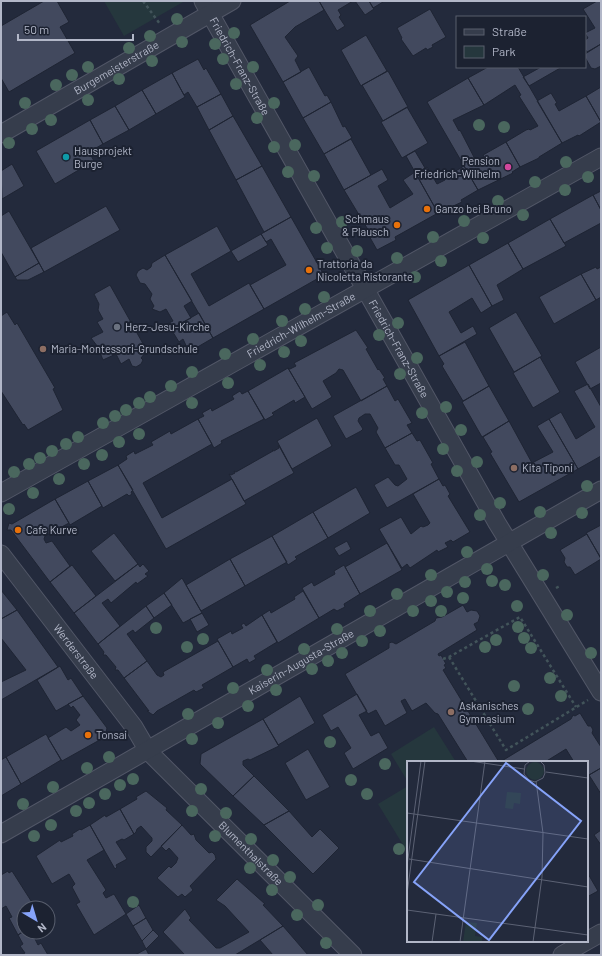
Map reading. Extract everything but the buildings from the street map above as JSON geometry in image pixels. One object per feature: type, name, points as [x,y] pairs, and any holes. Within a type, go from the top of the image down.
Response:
[{"type":"street","name":"Burgemeisterstraße","points":[[1,134],[207,8],[232,1]]},
{"type":"street","name":"Friedrich-Franz-Straße","points":[[207,8],[595,695]]},
{"type":"street","name":"Friedrich-Wilhelm-Straße","points":[[1,493],[601,156]]},
{"type":"street","name":"Kaiserin-Augusta-Straße","points":[[1,834],[601,490]]},
{"type":"street","name":"Werderstraße","points":[[1,554],[134,727],[148,750]]},
{"type":"street","name":"Blumenthalstraße","points":[[148,750],[353,955]]},
{"type":"street","points":[[588,940],[601,933]]},
{"type":"street","points":[[562,955],[585,942]]},
{"type":"path","points":[[144,1],[160,24]]},
{"type":"path","points":[[556,588],[560,586]]},
{"type":"path","points":[[443,658],[449,657],[520,617],[576,707]]},
{"type":"path","points":[[449,657],[506,750],[595,695]]},
{"type":"green space","points":[[104,1],[183,1],[183,2],[124,36]]},
{"type":"green space","points":[[434,727],[455,761],[407,761],[407,780],[391,754]]},
{"type":"green space","points":[[407,787],[407,851],[378,804]]},
{"type":"place","name":"Hausprojekt Burge","points":[[66,157]]},
{"type":"place","name":"Pension Friedrich-Wilhelm","points":[[508,167]]},
{"type":"place","name":"Ganzo bei Bruno","points":[[427,209]]},
{"type":"place","name":"Schmaus & Plausch","points":[[397,225]]},
{"type":"place","name":"Trattoria da Nicoletta Ristorante","points":[[309,270]]},
{"type":"place","name":"Herz-Jesu-Kirche","points":[[117,327]]},
{"type":"place","name":"Maria-Montessori-Grundschule","points":[[43,349]]},
{"type":"place","name":"Kita Tiponi","points":[[514,468]]},
{"type":"place","name":"Cafe Kurve","points":[[18,530]]},
{"type":"place","name":"Askanisches Gymnasium","points":[[451,712]]},
{"type":"place","name":"Tonsai","points":[[88,735]]}]
